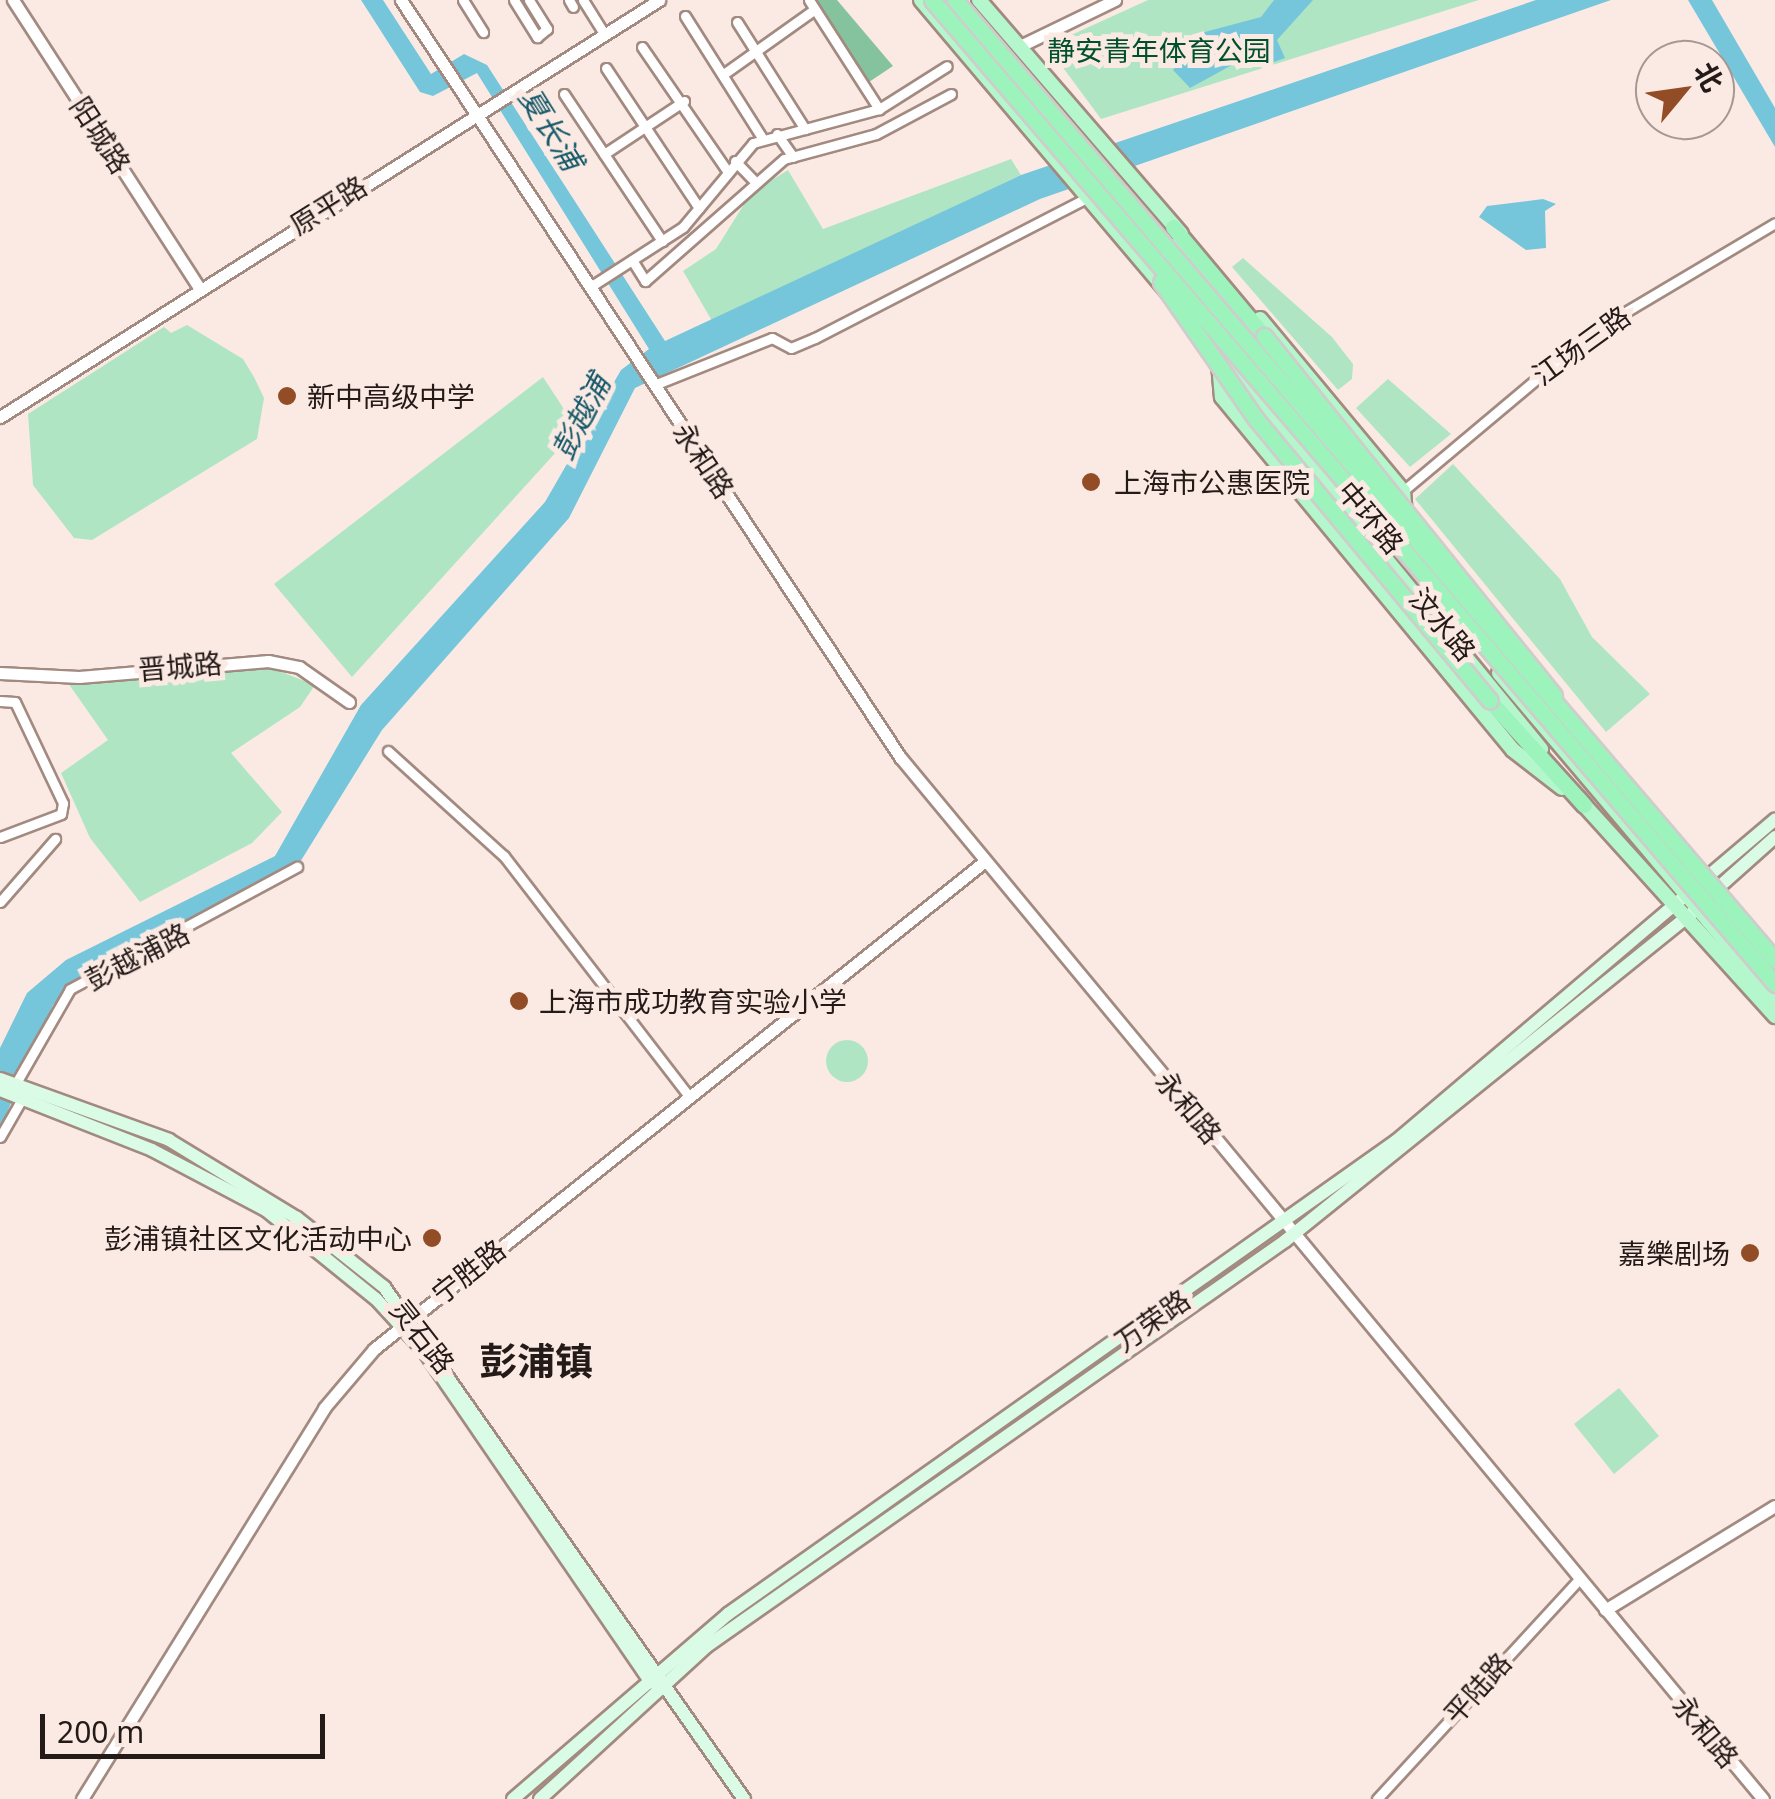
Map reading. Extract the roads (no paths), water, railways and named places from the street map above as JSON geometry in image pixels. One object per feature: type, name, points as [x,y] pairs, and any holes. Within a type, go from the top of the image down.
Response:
[{"type":"highway","name":"中环路","points":[[943,1],[1137,249],[1775,984]]},
{"type":"highway","name":"中环路","points":[[943,1],[1775,960]]},
{"type":"highway","points":[[1173,227],[1262,341],[1484,599],[1593,753]]},
{"type":"highway","points":[[1137,249],[1256,419],[1490,701],[1584,805]]},
{"type":"main road","name":"汶水路","points":[[921,0],[958,44],[1055,141]]},
{"type":"main road","points":[[979,0],[1403,491],[1404,514]]},
{"type":"main road","name":"汶水路","points":[[943,1],[1218,353],[1452,635],[1584,805],[1642,868],[1687,908],[1775,1016]]},
{"type":"main road","points":[[943,1],[958,44]]},
{"type":"main road","points":[[1055,141],[1672,882],[1687,908],[1775,1000]]},
{"type":"main road","points":[[1095,193],[1226,329],[1626,800],[1709,886],[1775,969]]},
{"type":"main road","points":[[1137,249],[1164,268]]},
{"type":"main road","points":[[1226,329],[1262,341]]},
{"type":"main road","name":"汶水路","points":[[1262,341],[1709,886],[1775,949]]},
{"type":"main road","points":[[1218,353],[1222,397],[1514,750],[1584,805]]},
{"type":"main road","points":[[1452,635],[1453,677]]},
{"type":"main road","points":[[1618,774],[1626,800]]},
{"type":"main road","points":[[1582,776],[1602,822]]},
{"type":"main road","name":"万荣路","points":[[540,1799],[661,1689],[765,1604],[1291,1228],[1687,908],[1775,820]]},
{"type":"main road","name":"万荣路","points":[[1709,886],[1775,837]]},
{"type":"main road","points":[[1642,868],[1672,882]]},
{"type":"main road","name":"灵石路","points":[[0,1079],[15,1090],[266,1210],[405,1321],[736,1799]]},
{"type":"main road","name":"万荣路","points":[[513,1799],[652,1676],[1291,1228]]},
{"type":"main road","name":"灵石路","points":[[661,1689],[744,1799]]},
{"type":"street","name":"阳城路","points":[[13,0],[198,286]]},
{"type":"street","points":[[401,0],[595,284],[662,241],[699,208],[735,161],[762,138],[879,109],[947,66]]},
{"type":"street","points":[[463,0],[483,32]]},
{"type":"street","points":[[514,0],[537,37],[546,29],[529,0]]},
{"type":"street","points":[[583,0],[604,34]]},
{"type":"street","name":"原平路","points":[[0,416],[198,286],[658,0]]},
{"type":"street","points":[[1018,47],[1115,0]]},
{"type":"street","points":[[724,73],[757,52],[812,5],[879,109]]},
{"type":"street","points":[[685,16],[762,138]]},
{"type":"street","points":[[737,22],[805,128]]},
{"type":"street","points":[[642,47],[684,100],[728,172]]},
{"type":"street","points":[[606,68],[699,208]]},
{"type":"street","points":[[564,94],[662,241]]},
{"type":"street","points":[[632,260],[645,281],[697,244],[754,181],[793,157],[876,134],[950,94]]},
{"type":"street","points":[[604,154],[684,100]]},
{"type":"street","points":[[777,134],[793,157]]},
{"type":"street","points":[[735,161],[754,181]]},
{"type":"street","points":[[654,385],[772,338],[792,348],[815,338],[1095,193]]},
{"type":"street","name":"江场三路","points":[[1403,491],[1584,338],[1775,224]]},
{"type":"street","name":"永和路","points":[[595,284],[654,385],[900,757],[1763,1799]]},
{"type":"street","name":"晋城路","points":[[0,673],[79,677],[268,661],[299,667],[348,702]]},
{"type":"street","points":[[0,701],[14,702],[64,804],[61,814],[0,837]]},
{"type":"street","points":[[388,750],[504,856],[688,1096]]},
{"type":"street","points":[[0,902],[55,839]]},
{"type":"street","name":"宁胜路","points":[[82,1799],[324,1408],[405,1321],[984,860]]},
{"type":"street","name":"彭越浦路","points":[[0,1137],[15,1090],[70,989],[298,866]]},
{"type":"street","points":[[1605,1610],[1775,1506]]},
{"type":"street","name":"平陆路","points":[[1377,1799],[1578,1578]]},
{"type":"water","points":[[361,0],[383,0],[431,74],[464,54],[487,65],[665,341],[1021,175],[1536,0],[1611,0],[1040,199],[635,388],[569,518],[382,730],[297,867],[70,989],[53,1005],[0,1129],[0,1048],[27,993],[66,960],[275,856],[361,705],[545,502],[621,370],[649,349],[477,73],[433,96],[420,92]]},
{"type":"water","points":[[1274,0],[1313,0],[1277,40],[1285,58],[1260,67],[1254,53],[1190,88],[1173,70],[1201,33],[1261,17]]},
{"type":"water","points":[[1688,0],[1712,0],[1775,108],[1775,147],[1735,79],[1735,40],[1712,40]]},
{"type":"water","points":[[1543,199],[1556,204],[1545,211],[1546,248],[1526,250],[1479,217],[1487,206]]},
{"type":"place","name":"新中高级中学","points":[[287,396]]},
{"type":"place","name":"上海市公惠医院","points":[[1091,482]]},
{"type":"place","name":"上海市成功教育实验小学","points":[[519,1001]]},
{"type":"place","name":"彭浦镇社区文化活动中心","points":[[432,1238]]},
{"type":"place","name":"嘉樂剧场","points":[[1750,1253]]},
{"type":"district","name":"彭浦镇","points":[[536,1361]]},
{"type":"park label","name":"静安青年体育公园","points":[[1159,50]]},
{"type":"water label","name":"夏长浦","points":[[551,129]]},
{"type":"water label","name":"彭越浦","points":[[581,417]]}]
